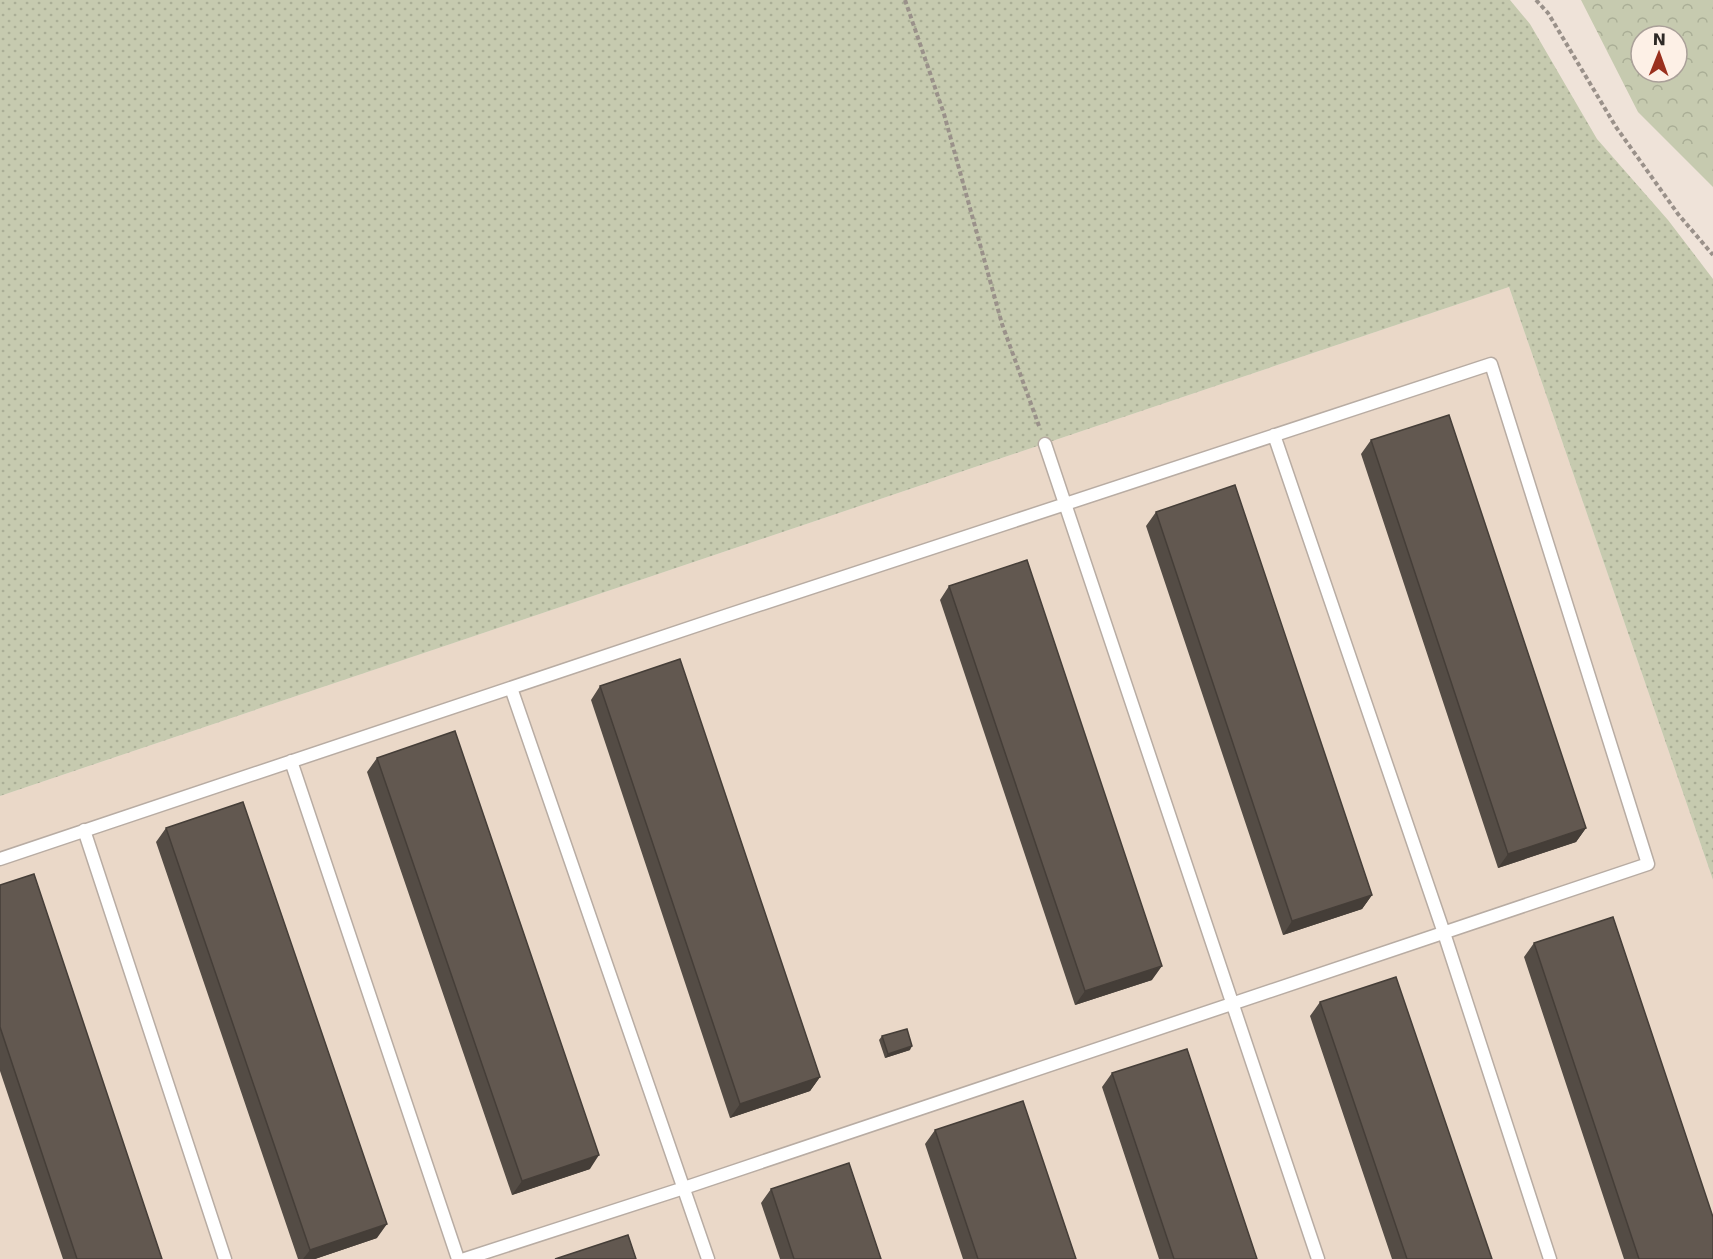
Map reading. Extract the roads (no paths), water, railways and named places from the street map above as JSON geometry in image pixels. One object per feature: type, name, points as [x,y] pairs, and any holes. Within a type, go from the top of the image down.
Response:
[{"type":"lane","points":[[0,859],[1491,364],[1648,864],[684,1188],[465,1259]]},
{"type":"lane","points":[[1274,435],[1444,933],[1550,1259]]},
{"type":"lane","points":[[1045,444],[1318,1259]]},
{"type":"lane","points":[[511,688],[708,1259]]},
{"type":"lane","points":[[291,762],[458,1259]]},
{"type":"lane","points":[[84,830],[225,1259]]}]
